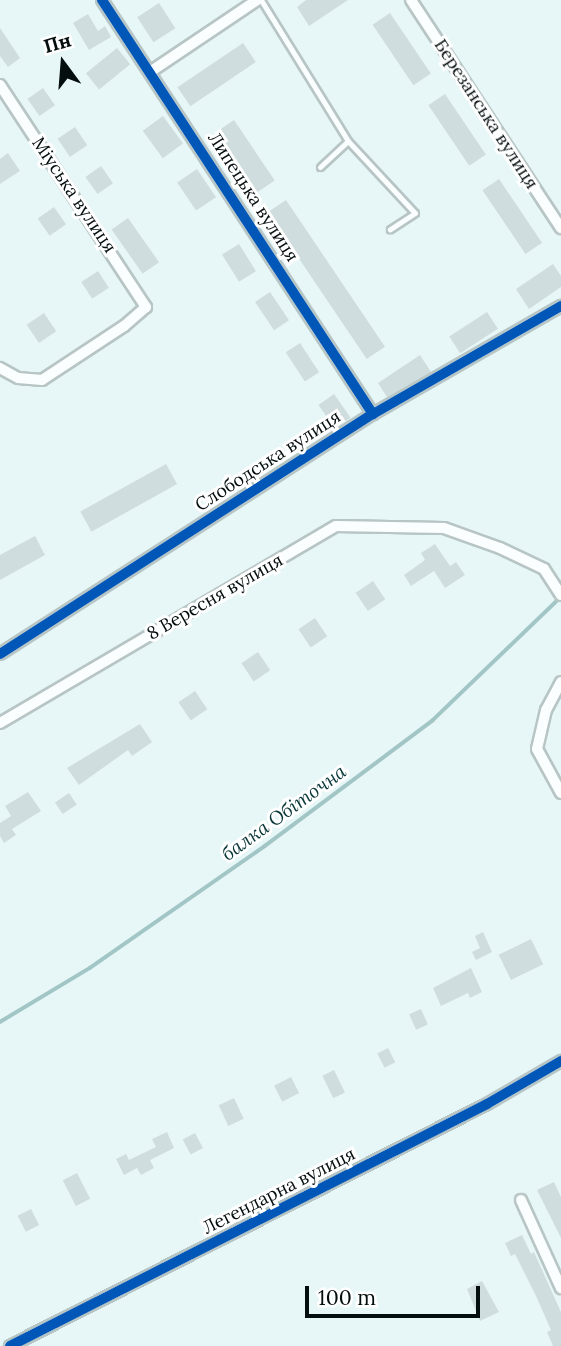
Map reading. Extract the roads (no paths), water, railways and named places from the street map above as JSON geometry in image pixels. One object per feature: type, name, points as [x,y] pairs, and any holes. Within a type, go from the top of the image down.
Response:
[{"type":"street","name":"Липецька вулиця","points":[[102,0],[373,414]]},
{"type":"street","points":[[150,72],[256,0]]},
{"type":"street","name":"Березанська вулиця","points":[[411,0],[561,228]]},
{"type":"street","name":"Міуська вулиця","points":[[0,85],[145,307],[124,326],[42,380],[18,378],[0,368]]},
{"type":"street","name":"Слободська вулиця","points":[[0,654],[373,414],[561,306]]},
{"type":"street","name":"8 Вересня вулиця","points":[[0,723],[336,526],[444,528],[500,548],[544,569],[561,594]]},
{"type":"street","points":[[561,682],[546,710],[537,749],[561,793]]},
{"type":"street","name":"Легендарна вулиця","points":[[10,1346],[64,1321],[487,1104],[561,1061]]},
{"type":"street","points":[[521,1200],[561,1288]]},
{"type":"lane","points":[[256,0],[348,141],[415,213],[390,229]]},
{"type":"lane","points":[[320,167],[348,141]]},
{"type":"waterway","name":"балка Обіточна","points":[[0,1022],[90,968],[265,846],[432,721],[560,598]]}]
